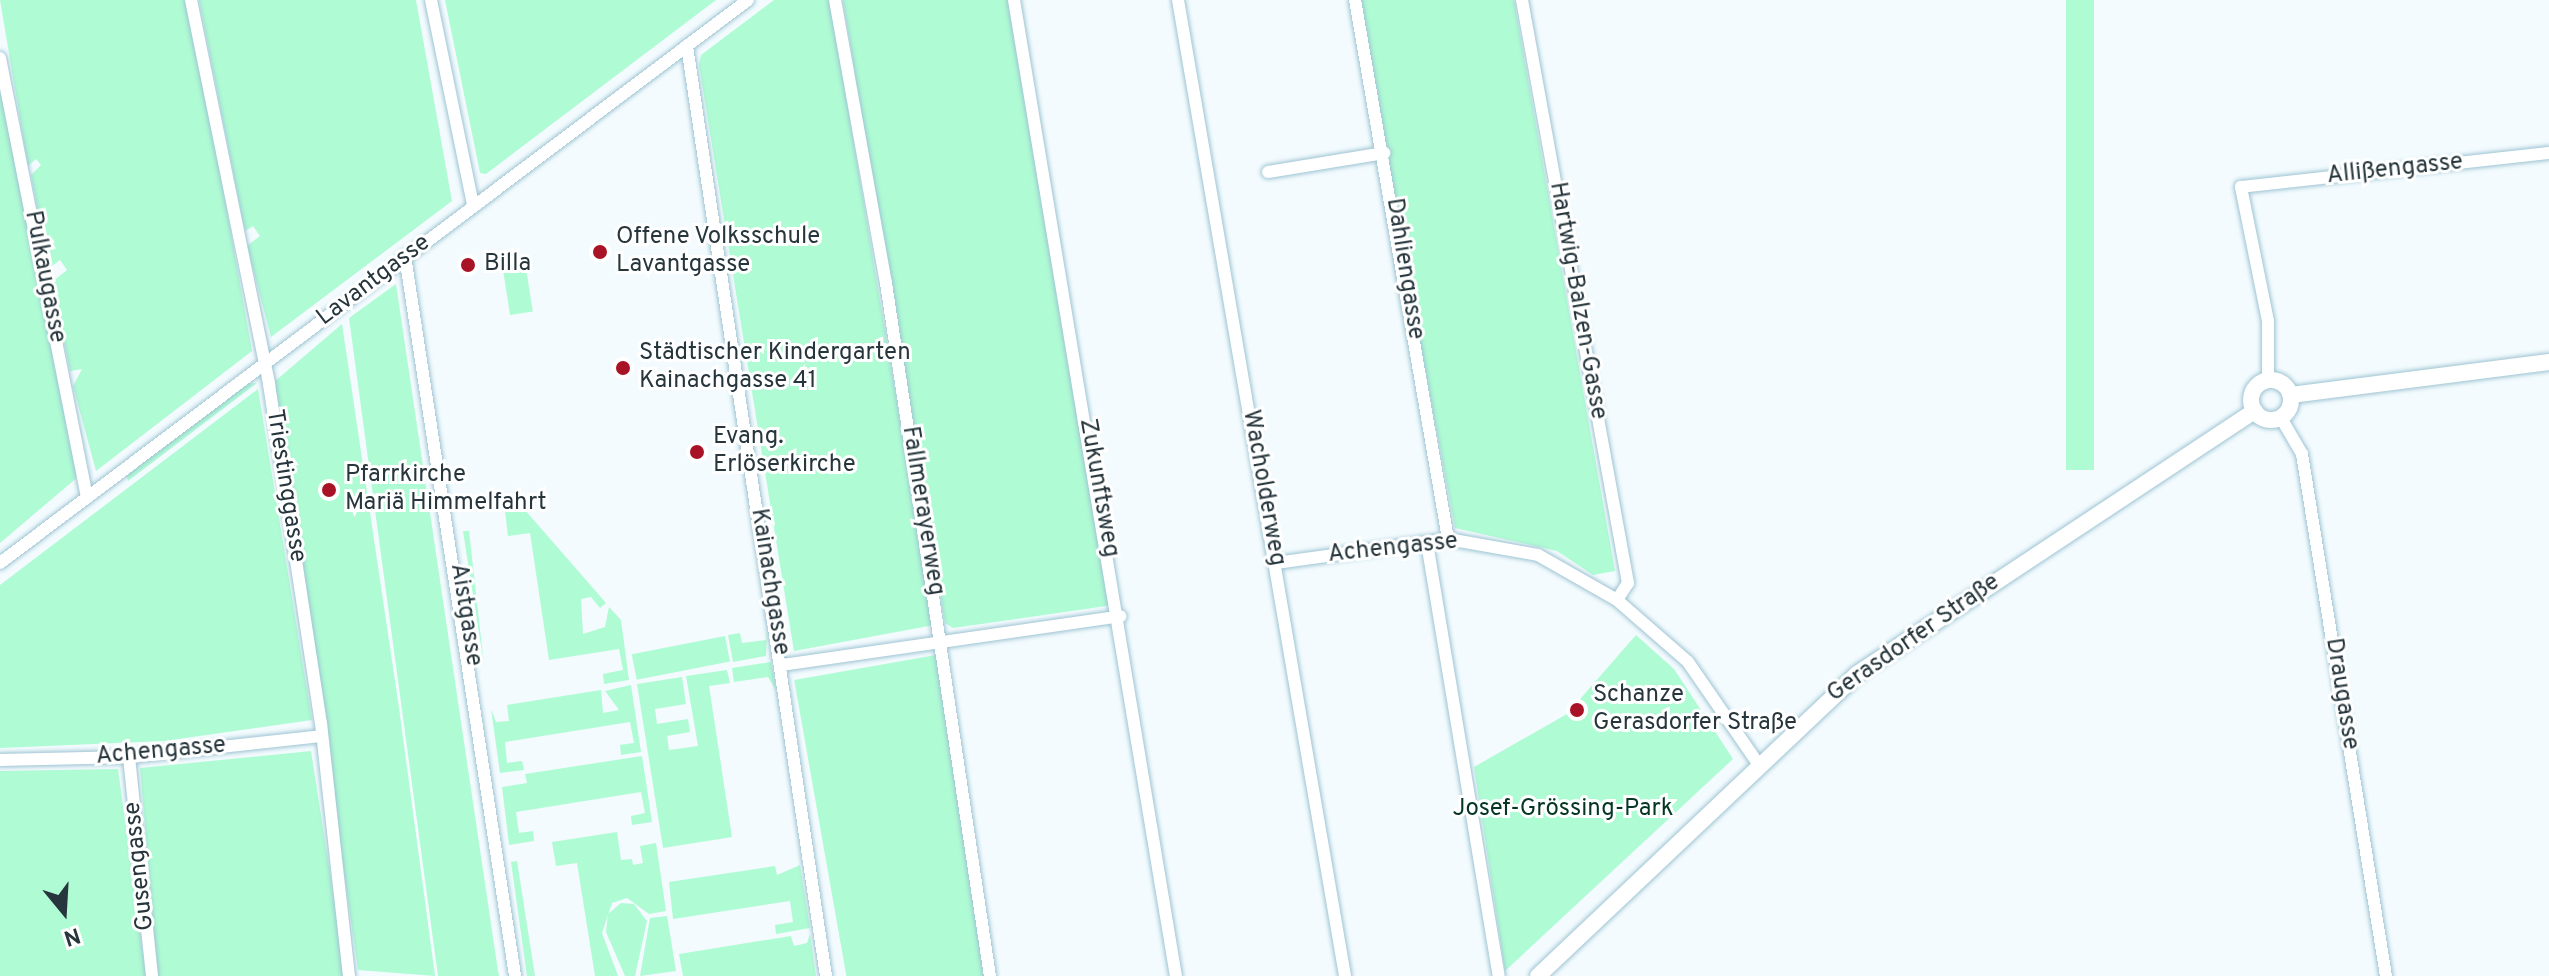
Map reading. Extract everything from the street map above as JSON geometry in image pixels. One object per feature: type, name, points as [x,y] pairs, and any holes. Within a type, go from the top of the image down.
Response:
[{"type":"main road","points":[[2291,395],[2281,418],[2255,411],[2252,394],[2268,380],[2291,395],[2549,362]]},
{"type":"main road","name":"Gerasdorfer Straße","points":[[1538,976],[1757,762],[1857,674],[2255,411]]},
{"type":"street","name":"Triestinggasse","points":[[191,0],[265,363],[321,736],[349,976]]},
{"type":"street","points":[[431,0],[473,205]]},
{"type":"street","points":[[727,0],[729,14]]},
{"type":"street","name":"Lavantgasse","points":[[0,563],[748,0]]},
{"type":"street","name":"Fallmerayerweg","points":[[835,0],[942,642],[990,976]]},
{"type":"street","name":"Zukunftsweg","points":[[1014,0],[1120,616],[1176,976]]},
{"type":"street","name":"Wacholderweg","points":[[1178,0],[1345,976]]},
{"type":"street","name":"Dahliengasse","points":[[1355,0],[1384,153],[1448,539]]},
{"type":"street","name":"Hartwig-Balzen-Gasse","points":[[1522,0],[1628,583],[1617,600]]},
{"type":"street","name":"Kainachgasse","points":[[687,46],[782,665],[826,976]]},
{"type":"street","name":"Pulkaugasse","points":[[0,58],[87,497]]},
{"type":"street","points":[[1268,172],[1384,153]]},
{"type":"street","name":"Allißengasse","points":[[2268,380],[2268,321],[2241,187],[2549,153]]},
{"type":"street","name":"Aistgasse","points":[[405,256],[515,976]]},
{"type":"street","name":"Draugasse","points":[[2281,418],[2302,454],[2386,976]]},
{"type":"street","name":"Achengasse","points":[[1276,563],[1448,539],[1538,555],[1617,600],[1688,662],[1757,762]]},
{"type":"street","points":[[1427,543],[1499,976]]},
{"type":"street","points":[[782,665],[1120,616]]},
{"type":"street","name":"Achengasse","points":[[0,760],[129,757],[321,736]]},
{"type":"street","name":"Gusengasse","points":[[129,757],[152,976]]},
{"type":"green space","points":[[0,0],[185,0],[215,144],[252,351],[96,471],[73,386],[82,369],[70,371],[52,282],[67,270],[60,260],[49,268],[31,175],[41,165],[36,159],[28,166]]},
{"type":"green space","points":[[199,0],[416,0],[452,201],[271,337],[247,246],[260,236],[253,226],[245,231]]},
{"type":"green space","points":[[445,0],[716,0],[486,174],[480,173]]},
{"type":"green space","points":[[774,0],[830,0],[934,625],[794,651],[699,65],[701,55]]},
{"type":"green space","points":[[843,0],[1009,0],[1113,605],[953,628],[945,623]]},
{"type":"green space","points":[[1356,0],[1514,0],[1615,571],[1593,575],[1557,551],[1455,528]]},
{"type":"green space","points":[[2066,0],[2094,0],[2094,470],[2066,470]]},
{"type":"green space","points":[[0,83],[79,476],[0,543]]},
{"type":"green space","points":[[525,262],[533,311],[510,315],[502,266]]},
{"type":"green space","points":[[396,284],[499,976],[438,976],[349,318]]},
{"type":"green space","points":[[342,324],[435,976],[358,970],[274,382]]},
{"type":"green space","points":[[257,383],[128,481],[126,472],[244,384]]},
{"type":"green space","points":[[258,389],[312,720],[164,741],[0,748],[0,585]]},
{"type":"green space","points":[[518,502],[606,603],[600,608],[591,597],[581,599],[583,634],[605,627],[609,607],[621,620],[629,680],[604,684],[603,674],[623,670],[619,649],[549,660],[530,533],[508,536],[504,503]]},
{"type":"green space","points":[[463,531],[469,531],[484,665]]},
{"type":"green space","points":[[767,631],[766,656],[733,662],[728,635],[740,633],[742,643],[766,640]]},
{"type":"green space","name":"Josef-Grössing-Park","points":[[1636,635],[1674,669],[1733,759],[1505,971],[1474,767],[1567,714]]},
{"type":"green space","points":[[725,636],[730,662],[637,680],[632,654]]},
{"type":"green space","points":[[936,655],[993,976],[846,976],[794,680]]},
{"type":"green space","points":[[771,662],[776,690],[768,677],[734,682],[732,668]]},
{"type":"green space","points":[[727,670],[730,683],[709,686],[732,837],[663,848],[637,684],[682,677],[686,704],[655,709],[657,724],[688,719],[690,732],[667,736],[669,750],[698,746],[686,676]]},
{"type":"green space","points":[[631,685],[641,752],[621,755],[620,745],[634,743],[630,722],[505,742],[507,763],[522,761],[524,770],[500,773],[491,709],[496,722],[509,721],[507,705],[601,690],[603,713],[619,710],[605,691]]},
{"type":"green space","points":[[311,751],[346,976],[158,976],[140,768]]},
{"type":"green space","points":[[642,756],[652,822],[632,825],[631,816],[645,813],[641,792],[516,812],[519,833],[533,831],[534,841],[509,845],[502,787],[527,783],[525,774]]},
{"type":"green space","points":[[118,769],[146,976],[0,976],[0,771]]},
{"type":"green space","points":[[617,832],[621,860],[632,859],[633,865],[643,863],[640,846],[656,843],[666,911],[649,914],[627,898],[612,903],[602,933],[618,976],[595,976],[577,863],[556,866],[552,842]]},
{"type":"green space","points":[[517,861],[535,976],[527,976],[511,862]]},
{"type":"green space","points":[[800,865],[810,928],[776,934],[775,925],[793,922],[790,901],[673,919],[669,882],[775,866],[777,875]]},
{"type":"green space","points":[[621,903],[634,904],[647,921],[635,976],[625,976],[606,932],[608,914]]},
{"type":"green space","points":[[667,916],[676,971],[640,976],[650,918]]},
{"type":"green space","points":[[810,934],[816,976],[683,976],[679,954],[791,936],[794,946],[807,943]]},
{"type":"place","name":"Offene Volksschule Lavantgasse","points":[[600,252]]},
{"type":"place","name":"Billa","points":[[468,265]]},
{"type":"place","name":"Städtischer Kindergarten Kainachgasse 41","points":[[623,368]]},
{"type":"place","name":"Evang. Erlöserkirche","points":[[697,452]]},
{"type":"place","name":"Pfarrkirche Mariä Himmelfahrt","points":[[329,490]]},
{"type":"place","name":"Schanze Gerasdorfer Straße","points":[[1577,710]]}]
